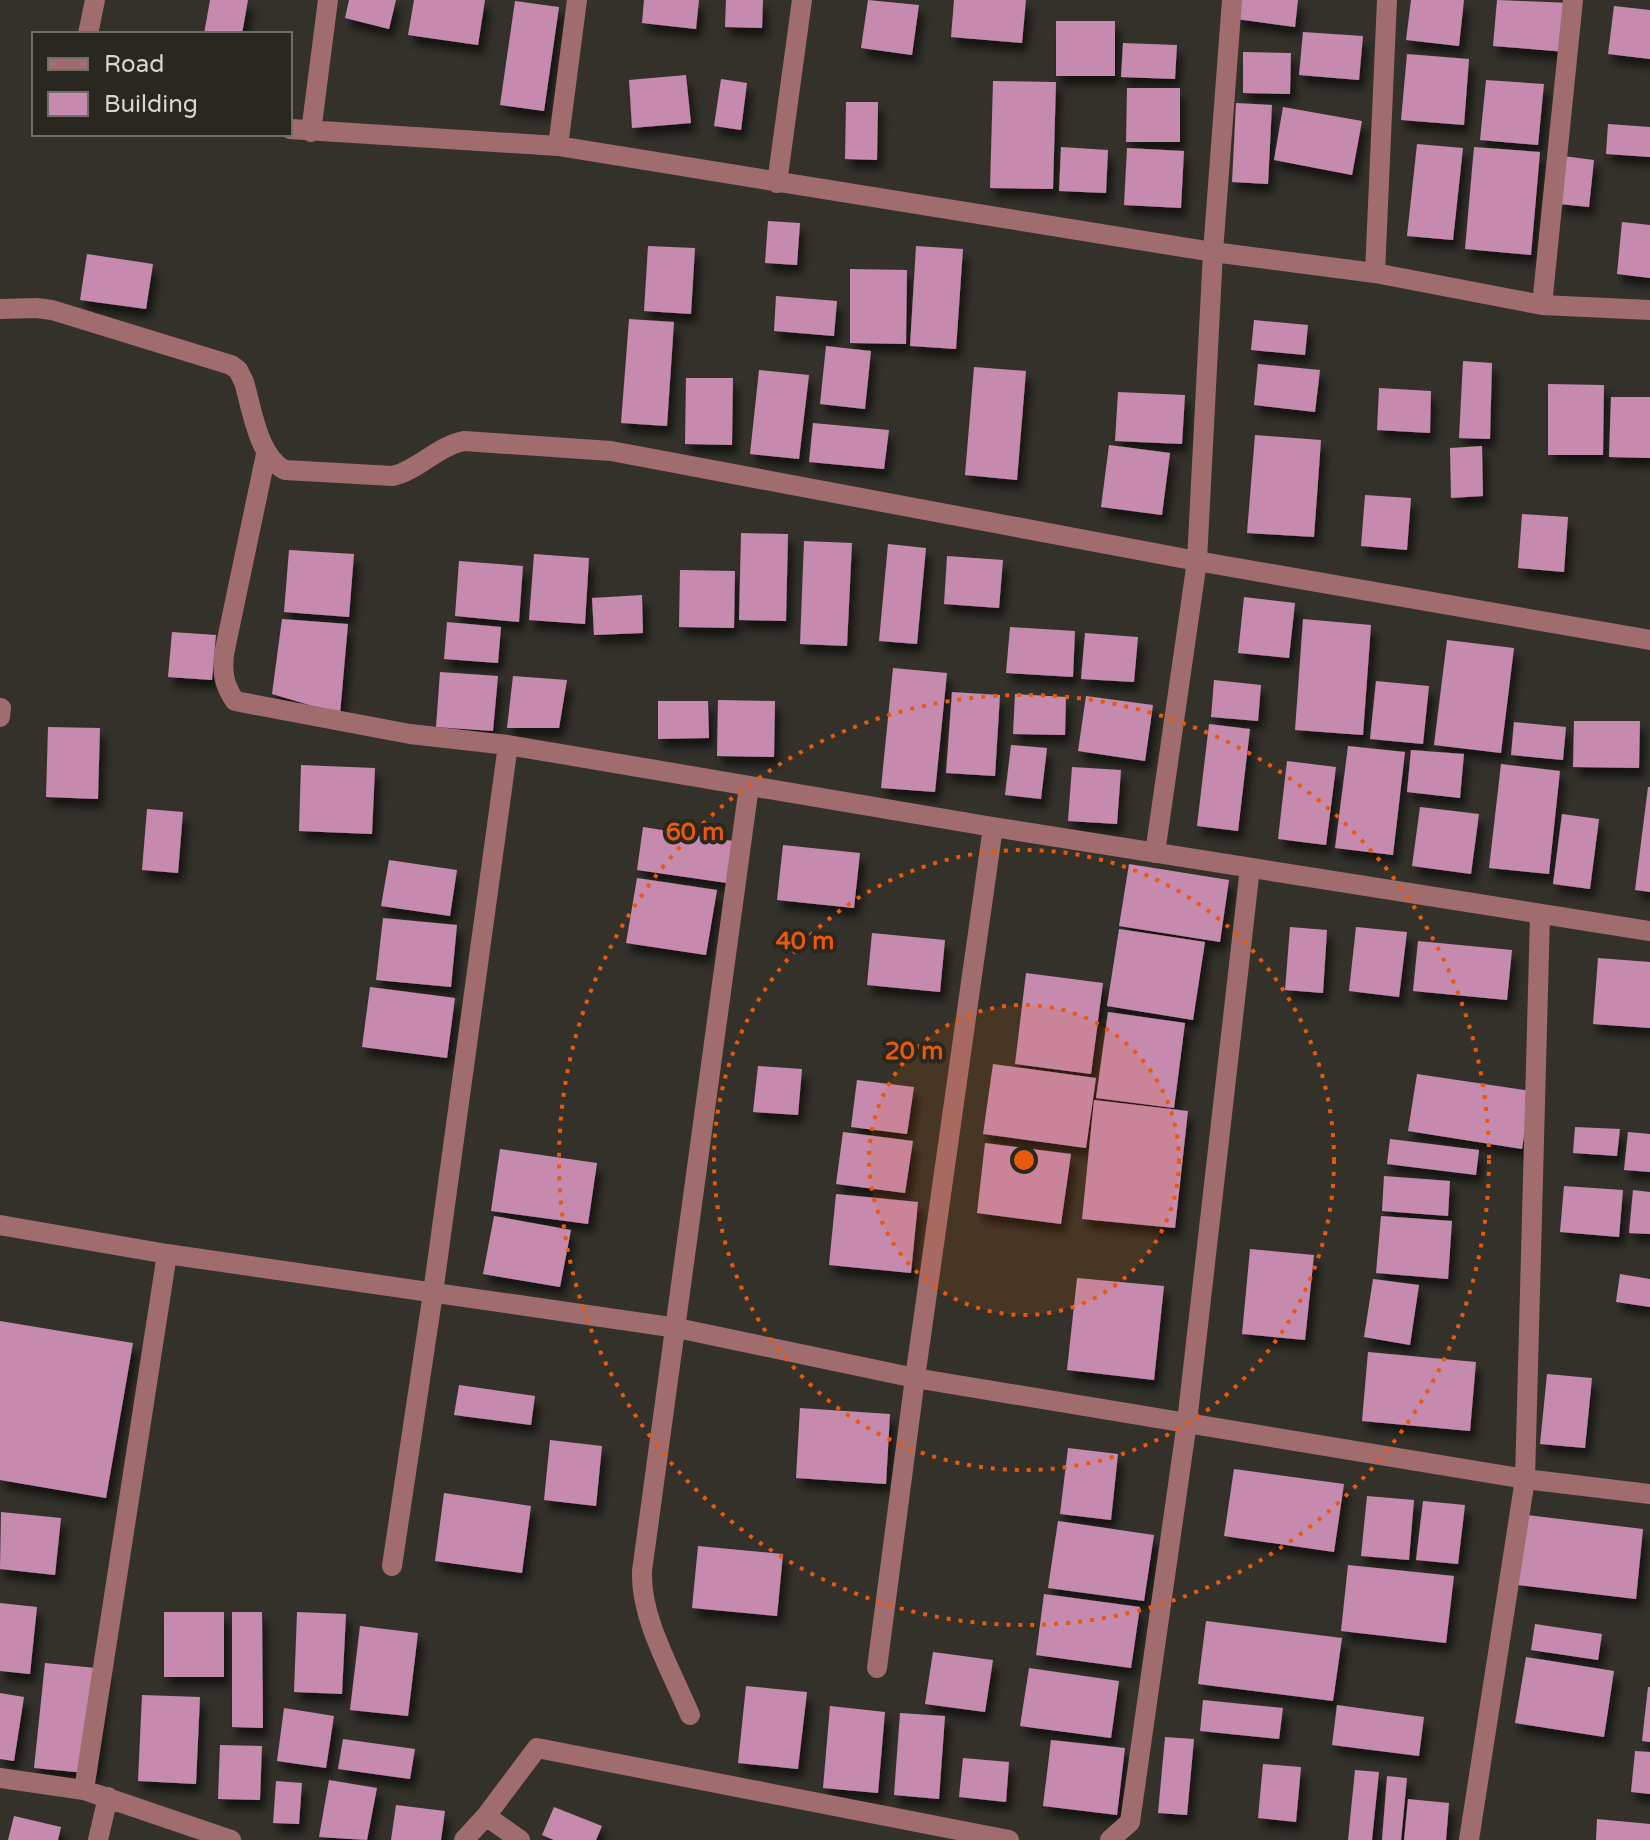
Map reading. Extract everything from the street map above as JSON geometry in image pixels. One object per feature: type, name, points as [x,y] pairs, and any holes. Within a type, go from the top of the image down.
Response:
[{"type":"street","points":[[88,32],[95,0]]},
{"type":"street","points":[[311,132],[328,0]]},
{"type":"street","points":[[558,146],[577,0]]},
{"type":"street","points":[[777,183],[802,0]]},
{"type":"street","points":[[1155,853],[1197,561],[1213,252],[1232,0]]},
{"type":"street","points":[[1375,273],[1387,0]]},
{"type":"street","points":[[1542,305],[1573,0]]},
{"type":"street","points":[[292,129],[558,146],[1213,252],[1375,273],[1542,305],[1650,310]]},
{"type":"street","points":[[0,309],[52,310],[231,365],[238,370],[244,382],[266,454],[275,465],[285,470],[393,476],[403,474],[448,446],[464,441],[611,451],[1197,561],[1650,640]]},
{"type":"street","points":[[266,454],[224,654],[222,672],[225,687],[235,701],[410,734],[508,745],[993,827],[1650,931]]},
{"type":"street","points":[[392,1566],[433,1293],[508,745]]},
{"type":"street","points":[[690,1715],[641,1591],[749,786]]},
{"type":"street","points":[[877,1668],[993,827]]},
{"type":"street","points":[[1110,1840],[1130,1822],[1187,1422],[1250,868]]},
{"type":"street","points":[[1469,1840],[1525,1479],[1540,915]]},
{"type":"street","points":[[0,1225],[167,1254],[677,1328],[915,1378],[1525,1479],[1650,1494]]},
{"type":"street","points":[[84,1790],[167,1254]]},
{"type":"street","points":[[464,1840],[537,1748],[1009,1840]]},
{"type":"street","points":[[0,1778],[84,1790],[231,1840]]},
{"type":"street","points":[[98,1840],[108,1797]]},
{"type":"street","points":[[486,1816],[520,1840]]},
{"type":"building","points":[[210,0],[248,0],[242,32],[204,32]]},
{"type":"building","points":[[349,0],[396,0],[389,29],[345,18]]},
{"type":"building","points":[[414,0],[485,0],[478,45],[408,35]]},
{"type":"building","points":[[644,0],[699,0],[696,29],[642,23]]},
{"type":"building","points":[[726,0],[763,0],[762,28],[725,27]]},
{"type":"building","points":[[868,0],[919,5],[912,55],[861,48]]},
{"type":"building","points":[[954,0],[1026,0],[1022,43],[951,37]]},
{"type":"building","points":[[1238,0],[1298,0],[1295,27],[1236,19]]},
{"type":"building","points":[[1411,0],[1464,0],[1459,46],[1406,40]]},
{"type":"building","points":[[1497,0],[1570,3],[1566,52],[1493,46]]},
{"type":"building","points":[[515,1],[559,7],[544,111],[500,105]]},
{"type":"building","points":[[1614,6],[1650,10],[1650,59],[1608,54]]},
{"type":"building","points":[[1056,21],[1115,21],[1115,76],[1056,76]]},
{"type":"building","points":[[1303,32],[1363,36],[1359,80],[1299,75]]},
{"type":"building","points":[[1123,43],[1177,45],[1175,79],[1121,77]]},
{"type":"building","points":[[1243,52],[1291,53],[1290,94],[1243,93]]},
{"type":"building","points":[[1407,54],[1469,59],[1464,125],[1401,120]]},
{"type":"building","points":[[686,75],[691,123],[632,128],[629,80]]},
{"type":"building","points":[[721,79],[747,83],[741,130],[714,126]]},
{"type":"building","points":[[1486,80],[1544,84],[1538,145],[1480,140]]},
{"type":"building","points":[[993,81],[1056,82],[1053,189],[990,188]]},
{"type":"building","points":[[1127,88],[1180,88],[1180,142],[1126,142]]},
{"type":"building","points":[[846,102],[878,102],[877,160],[845,159]]},
{"type":"building","points":[[1236,103],[1272,105],[1268,184],[1232,182]]},
{"type":"building","points":[[1283,107],[1362,121],[1352,175],[1274,160]]},
{"type":"building","points":[[1608,124],[1650,127],[1650,157],[1606,154]]},
{"type":"building","points":[[1417,144],[1463,148],[1453,240],[1407,236]]},
{"type":"building","points":[[1061,147],[1108,150],[1106,193],[1059,191]]},
{"type":"building","points":[[1474,147],[1540,152],[1531,255],[1465,249]]},
{"type":"building","points":[[1127,148],[1184,151],[1181,208],[1124,205]]},
{"type":"building","points":[[1563,156],[1594,160],[1589,207],[1559,204]]},
{"type":"building","points":[[768,221],[800,223],[797,265],[765,263]]},
{"type":"building","points":[[1622,222],[1650,225],[1650,278],[1617,274]]},
{"type":"building","points":[[648,246],[695,248],[691,314],[644,311]]},
{"type":"building","points":[[916,246],[963,249],[956,349],[910,346]]},
{"type":"building","points":[[87,254],[153,264],[146,309],[80,300]]},
{"type":"building","points":[[850,269],[907,270],[906,344],[850,343]]},
{"type":"building","points":[[776,296],[837,301],[834,336],[774,331]]},
{"type":"building","points":[[629,319],[674,322],[667,426],[621,423]]},
{"type":"building","points":[[1254,320],[1308,325],[1305,355],[1251,350]]},
{"type":"building","points":[[826,346],[871,351],[865,409],[820,404]]},
{"type":"building","points":[[1463,361],[1492,363],[1490,439],[1459,438]]},
{"type":"building","points":[[1258,364],[1320,370],[1315,412],[1254,405]]},
{"type":"building","points":[[974,367],[1026,371],[1017,480],[965,475]]},
{"type":"building","points":[[759,370],[809,375],[799,459],[750,454]]},
{"type":"building","points":[[686,378],[733,378],[732,445],[685,444]]},
{"type":"building","points":[[1548,384],[1604,385],[1603,455],[1548,455]]},
{"type":"building","points":[[1379,388],[1431,391],[1430,433],[1377,430]]},
{"type":"building","points":[[1118,392],[1185,395],[1182,444],[1115,441]]},
{"type":"building","points":[[1611,397],[1650,397],[1650,458],[1609,457]]},
{"type":"building","points":[[813,423],[889,430],[884,469],[809,462]]},
{"type":"building","points":[[1255,435],[1321,440],[1314,537],[1247,533]]},
{"type":"building","points":[[1109,445],[1170,453],[1162,515],[1101,507]]},
{"type":"building","points":[[1482,446],[1483,496],[1451,498],[1450,448]]},
{"type":"building","points":[[1365,495],[1411,498],[1407,550],[1361,546]]},
{"type":"building","points":[[1522,514],[1568,517],[1564,572],[1518,568]]},
{"type":"building","points":[[741,533],[788,534],[786,621],[739,620]]},
{"type":"building","points":[[804,541],[852,543],[847,646],[800,644]]},
{"type":"building","points":[[888,544],[926,548],[917,644],[879,641]]},
{"type":"building","points":[[289,550],[354,554],[349,617],[284,612]]},
{"type":"building","points":[[534,554],[589,558],[585,624],[529,620]]},
{"type":"building","points":[[947,556],[1003,560],[999,608],[944,604]]},
{"type":"building","points":[[459,561],[523,566],[519,622],[455,616]]},
{"type":"building","points":[[680,570],[735,571],[734,628],[679,627]]},
{"type":"building","points":[[642,595],[643,633],[594,635],[592,598]]},
{"type":"building","points":[[1244,597],[1295,603],[1289,658],[1238,653]]},
{"type":"building","points":[[282,619],[348,624],[340,714],[272,694]]},
{"type":"building","points":[[1303,619],[1371,625],[1363,735],[1295,730]]},
{"type":"building","points":[[447,622],[501,627],[498,663],[444,659]]},
{"type":"building","points":[[1010,627],[1075,631],[1073,677],[1006,673]]},
{"type":"building","points":[[172,632],[216,635],[212,680],[168,677]]},
{"type":"building","points":[[1085,633],[1138,637],[1134,682],[1081,679]]},
{"type":"building","points":[[1447,640],[1514,648],[1501,753],[1434,745]]},
{"type":"building","points":[[893,668],[947,673],[935,792],[881,788]]},
{"type":"building","points":[[440,672],[498,676],[493,731],[436,727]]},
{"type":"building","points":[[513,676],[567,680],[559,728],[507,728]]},
{"type":"building","points":[[1214,680],[1261,685],[1258,721],[1211,717]]},
{"type":"building","points":[[1376,681],[1429,686],[1423,744],[1370,739]]},
{"type":"building","points":[[952,692],[1000,695],[995,776],[946,773]]},
{"type":"building","points":[[1015,694],[1066,697],[1065,735],[1013,734]]},
{"type":"building","points":[[1086,696],[1153,705],[1145,761],[1078,751]]},
{"type":"building","points":[[718,700],[775,701],[774,757],[717,756]]},
{"type":"building","points":[[658,701],[708,701],[709,738],[658,739]]},
{"type":"building","points":[[1574,721],[1640,721],[1639,768],[1573,767]]},
{"type":"building","points":[[1514,722],[1566,727],[1563,760],[1511,755]]},
{"type":"building","points":[[1209,724],[1250,729],[1238,831],[1197,826]]},
{"type":"building","points":[[48,727],[100,728],[98,799],[46,797]]},
{"type":"building","points":[[1011,745],[1047,748],[1041,799],[1005,795]]},
{"type":"building","points":[[1348,746],[1405,752],[1393,855],[1335,848]]},
{"type":"building","points":[[1411,750],[1464,754],[1460,798],[1407,792]]},
{"type":"building","points":[[1287,761],[1336,767],[1326,845],[1278,839]]},
{"type":"building","points":[[1501,764],[1560,771],[1549,874],[1489,868]]},
{"type":"building","points":[[301,765],[375,768],[372,834],[299,831]]},
{"type":"building","points":[[1072,767],[1121,770],[1117,824],[1068,821]]},
{"type":"building","points":[[1650,787],[1650,892],[1635,890]]},
{"type":"building","points":[[1420,807],[1479,814],[1471,874],[1412,866]]},
{"type":"building","points":[[147,809],[183,812],[178,873],[142,870]]},
{"type":"building","points":[[1562,814],[1599,819],[1590,889],[1553,884]]},
{"type":"building","points":[[643,827],[733,841],[727,883],[637,870]]},
{"type":"building","points":[[783,845],[860,853],[854,908],[777,900]]},
{"type":"building","points":[[389,860],[457,870],[450,916],[381,906]]},
{"type":"building","points":[[1129,864],[1229,880],[1220,942],[1119,926]]},
{"type":"building","points":[[637,878],[717,890],[706,955],[626,943]]},
{"type":"building","points":[[383,918],[457,925],[451,987],[376,980]]},
{"type":"building","points":[[1290,927],[1327,930],[1323,993],[1285,990]]},
{"type":"building","points":[[1356,927],[1407,932],[1399,997],[1349,991]]},
{"type":"building","points":[[1119,929],[1205,942],[1193,1020],[1107,1006]]},
{"type":"building","points":[[872,933],[945,940],[940,992],[867,985]]},
{"type":"building","points":[[1418,941],[1512,950],[1507,1000],[1413,991]]},
{"type":"building","points":[[1598,958],[1650,962],[1650,1028],[1593,1024]]},
{"type":"building","points":[[1026,973],[1103,983],[1091,1074],[1015,1064]]},
{"type":"building","points":[[370,987],[455,998],[447,1058],[362,1047]]},
{"type":"building","points":[[1108,1012],[1185,1023],[1174,1108],[1096,1098]]},
{"type":"building","points":[[993,1064],[1096,1078],[1086,1148],[983,1134]]},
{"type":"building","points":[[758,1066],[802,1069],[798,1115],[753,1112]]},
{"type":"building","points":[[1417,1074],[1531,1091],[1522,1149],[1408,1131]]},
{"type":"building","points":[[857,1080],[914,1087],[907,1134],[851,1127]]},
{"type":"building","points":[[1094,1100],[1188,1111],[1175,1228],[1082,1219]]},
{"type":"building","points":[[1575,1127],[1620,1129],[1617,1156],[1573,1153]]},
{"type":"building","points":[[843,1132],[913,1141],[905,1193],[836,1184]]},
{"type":"building","points":[[1628,1132],[1650,1134],[1650,1172],[1624,1170]]},
{"type":"building","points":[[1390,1139],[1479,1150],[1476,1175],[1387,1164]]},
{"type":"building","points":[[985,1143],[1071,1154],[1061,1224],[977,1213]]},
{"type":"building","points":[[500,1149],[597,1163],[588,1224],[491,1211]]},
{"type":"building","points":[[1384,1176],[1450,1181],[1448,1216],[1382,1211]]},
{"type":"building","points":[[1564,1186],[1623,1190],[1619,1237],[1560,1232]]},
{"type":"building","points":[[1633,1190],[1650,1192],[1650,1234],[1629,1233]]},
{"type":"building","points":[[836,1194],[918,1202],[911,1273],[829,1265]]},
{"type":"building","points":[[494,1216],[571,1230],[560,1287],[483,1274]]},
{"type":"building","points":[[1381,1216],[1452,1221],[1448,1279],[1376,1273]]},
{"type":"building","points":[[1250,1249],[1314,1255],[1305,1340],[1242,1334]]},
{"type":"building","points":[[1620,1274],[1650,1279],[1650,1307],[1616,1302]]},
{"type":"building","points":[[1077,1278],[1164,1286],[1154,1380],[1067,1370]]},
{"type":"building","points":[[1373,1279],[1419,1285],[1410,1345],[1364,1337]]},
{"type":"building","points":[[0,1321],[133,1343],[106,1498],[0,1480]]},
{"type":"building","points":[[1368,1352],[1476,1362],[1470,1431],[1362,1421]]},
{"type":"building","points":[[1547,1374],[1592,1378],[1585,1448],[1540,1444]]},
{"type":"building","points":[[459,1385],[535,1396],[531,1425],[454,1415]]},
{"type":"building","points":[[800,1408],[890,1414],[886,1484],[796,1478]]},
{"type":"building","points":[[550,1440],[602,1446],[596,1506],[544,1500]]},
{"type":"building","points":[[1068,1448],[1118,1454],[1111,1520],[1060,1514]]},
{"type":"building","points":[[1234,1469],[1344,1484],[1334,1552],[1224,1536]]},
{"type":"building","points":[[444,1493],[531,1506],[522,1573],[435,1561]]},
{"type":"building","points":[[1367,1496],[1414,1500],[1409,1560],[1361,1556]]},
{"type":"building","points":[[1423,1501],[1465,1505],[1458,1564],[1416,1560]]},
{"type":"building","points":[[1,1512],[61,1518],[55,1575],[0,1569]]},
{"type":"building","points":[[1527,1515],[1643,1529],[1636,1599],[1518,1585]]},
{"type":"building","points":[[1058,1521],[1154,1535],[1144,1601],[1048,1588]]},
{"type":"building","points":[[698,1546],[783,1554],[777,1616],[692,1608]]},
{"type":"building","points":[[1348,1565],[1454,1576],[1446,1643],[1341,1631]]},
{"type":"building","points":[[1044,1594],[1140,1607],[1131,1668],[1036,1655]]},
{"type":"building","points":[[0,1603],[37,1607],[30,1674],[0,1671]]},
{"type":"building","points":[[164,1612],[224,1612],[224,1677],[164,1677]]},
{"type":"building","points":[[232,1612],[262,1612],[263,1728],[232,1727]]},
{"type":"building","points":[[297,1612],[346,1614],[342,1694],[294,1692]]},
{"type":"building","points":[[1206,1621],[1342,1638],[1333,1701],[1198,1684]]},
{"type":"building","points":[[1535,1624],[1602,1634],[1598,1660],[1531,1650]]},
{"type":"building","points":[[360,1626],[418,1633],[408,1716],[350,1710]]},
{"type":"building","points":[[933,1652],[993,1660],[985,1712],[925,1704]]},
{"type":"building","points":[[1526,1657],[1614,1671],[1604,1737],[1515,1723]]},
{"type":"building","points":[[45,1663],[106,1669],[96,1774],[34,1768]]},
{"type":"building","points":[[1029,1668],[1119,1681],[1111,1738],[1020,1726]]},
{"type":"building","points":[[746,1686],[807,1692],[798,1769],[738,1763]]},
{"type":"building","points":[[1650,1687],[1650,1742],[1642,1741]]},
{"type":"building","points":[[0,1693],[24,1697],[14,1761],[0,1759]]},
{"type":"building","points":[[142,1695],[200,1697],[196,1784],[138,1781]]},
{"type":"building","points":[[1203,1700],[1283,1708],[1279,1739],[1200,1731]]},
{"type":"building","points":[[1337,1705],[1424,1717],[1419,1756],[1332,1745]]},
{"type":"building","points":[[830,1706],[885,1712],[878,1793],[823,1788]]},
{"type":"building","points":[[284,1708],[334,1716],[326,1768],[277,1761]]},
{"type":"building","points":[[900,1713],[945,1716],[939,1799],[894,1795]]},
{"type":"building","points":[[1165,1737],[1194,1739],[1187,1815],[1158,1813]]},
{"type":"building","points":[[343,1739],[415,1749],[410,1779],[338,1769]]},
{"type":"building","points":[[1051,1740],[1125,1748],[1117,1815],[1043,1806]]},
{"type":"building","points":[[220,1745],[262,1746],[260,1800],[218,1799]]},
{"type":"building","points":[[1635,1751],[1650,1752],[1650,1794],[1631,1792]]},
{"type":"building","points":[[963,1758],[1009,1762],[1006,1802],[959,1797]]},
{"type":"building","points":[[1263,1764],[1301,1767],[1296,1822],[1258,1818]]},
{"type":"building","points":[[1355,1770],[1379,1772],[1372,1840],[1348,1840]]},
{"type":"building","points":[[1387,1776],[1407,1778],[1401,1840],[1382,1840]]},
{"type":"building","points":[[329,1780],[377,1788],[367,1840],[319,1837]]},
{"type":"building","points":[[276,1781],[302,1783],[299,1824],[273,1823]]},
{"type":"building","points":[[1408,1799],[1449,1803],[1446,1840],[1404,1840]]},
{"type":"building","points":[[396,1805],[445,1811],[441,1840],[391,1840]]},
{"type":"building","points":[[554,1807],[602,1826],[596,1840],[554,1840],[542,1835]]},
{"type":"building","points":[[14,1816],[61,1827],[58,1840],[8,1840]]},
{"type":"building","points":[[1597,1819],[1650,1824],[1650,1840],[1596,1840]]}]
